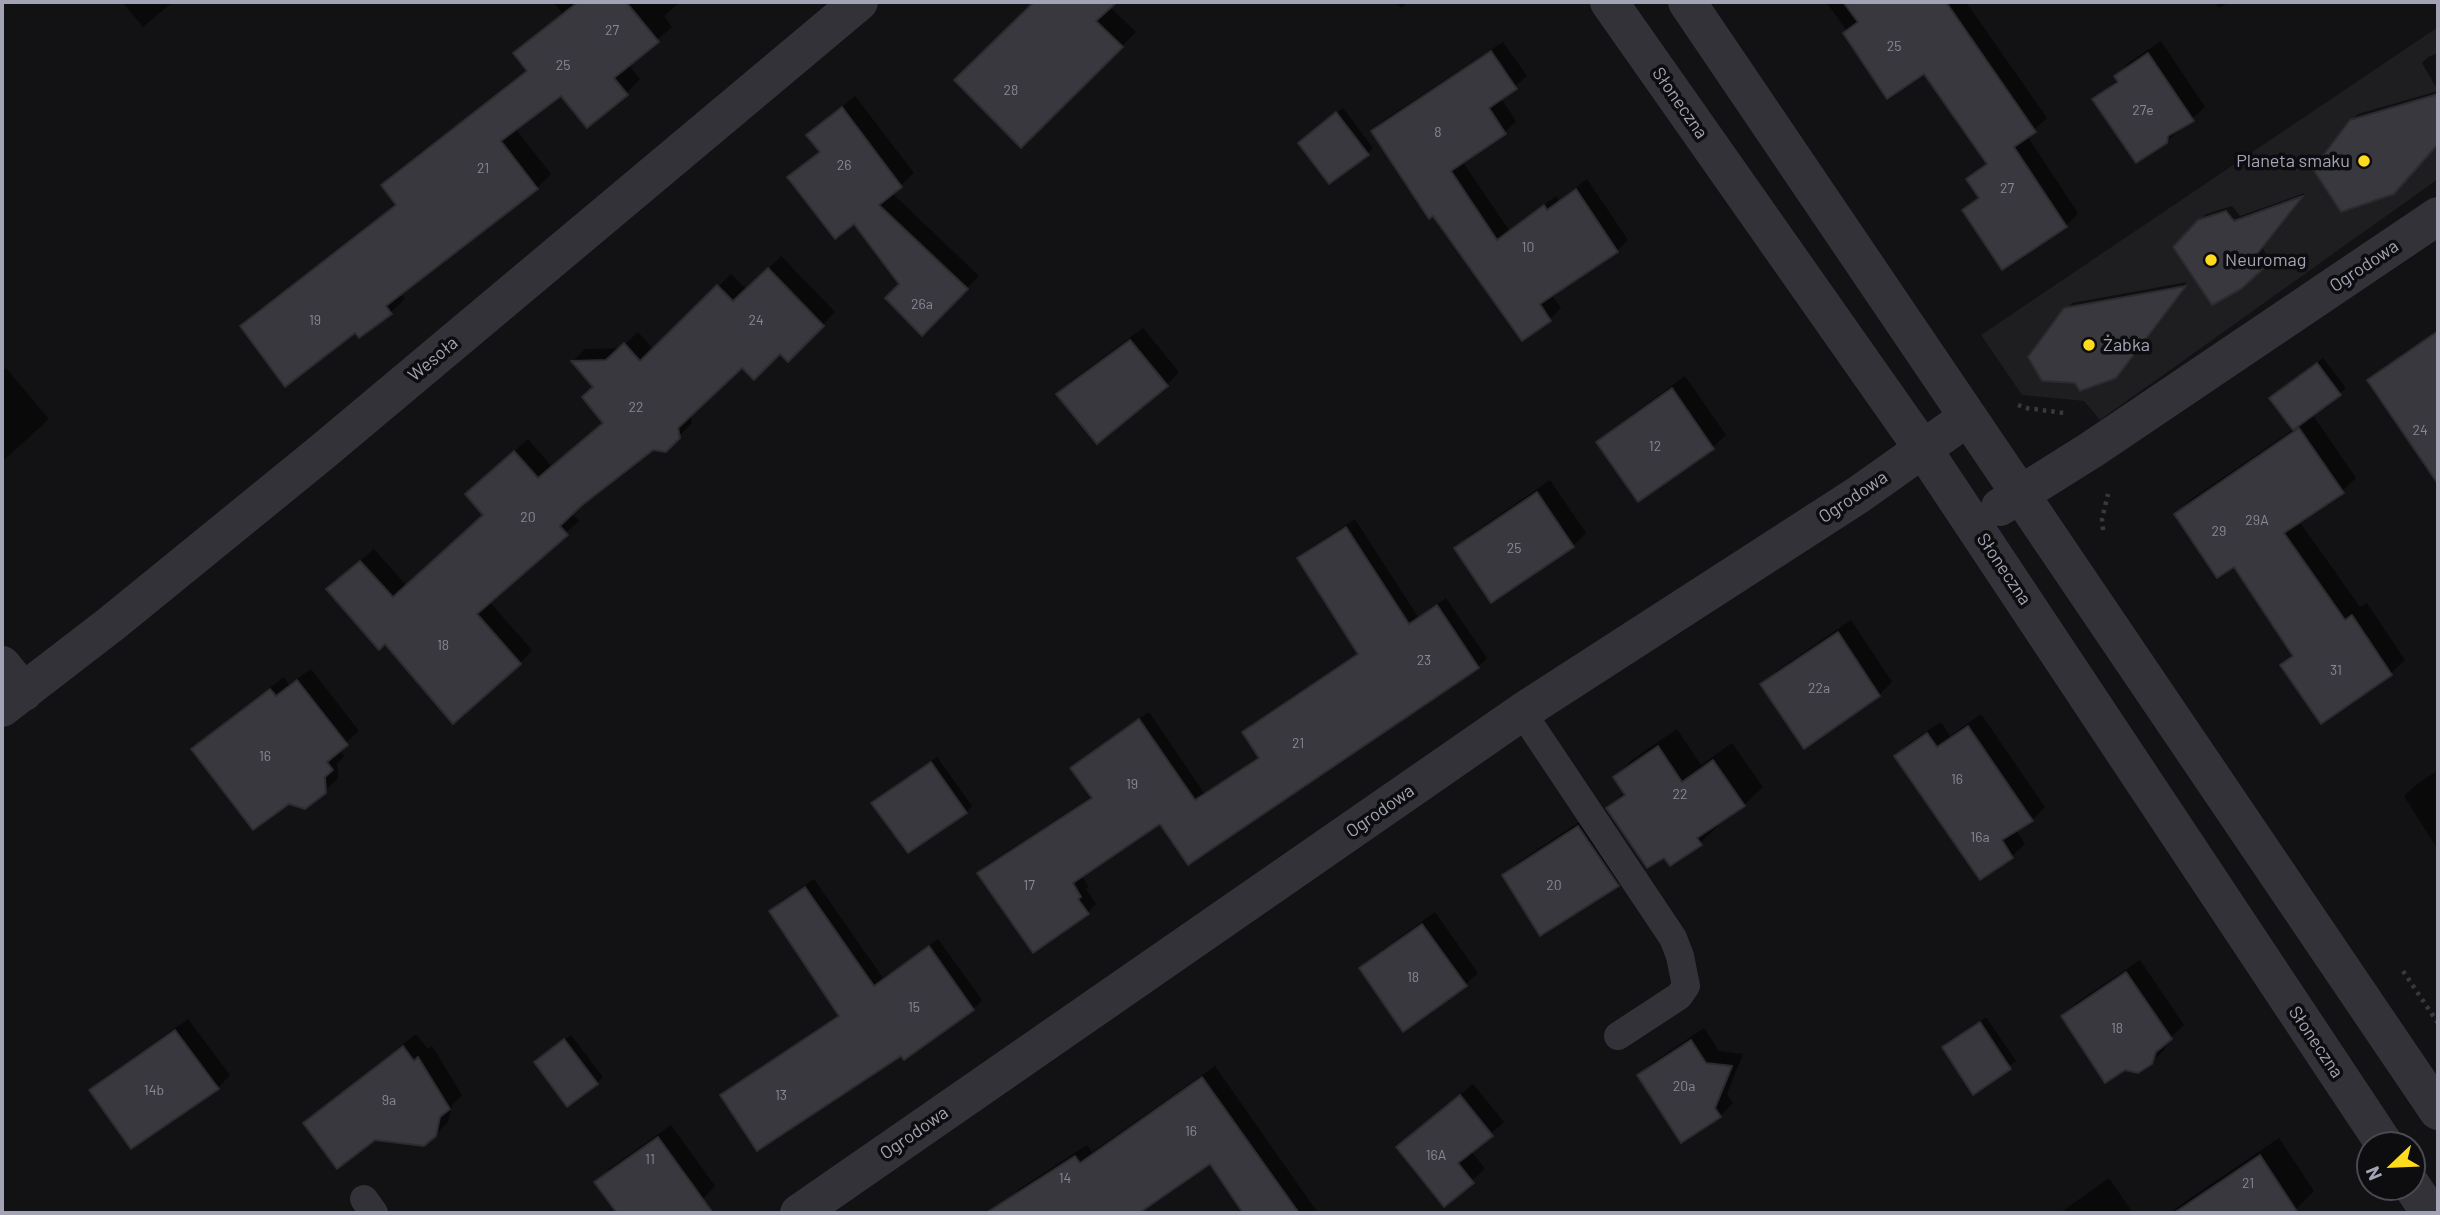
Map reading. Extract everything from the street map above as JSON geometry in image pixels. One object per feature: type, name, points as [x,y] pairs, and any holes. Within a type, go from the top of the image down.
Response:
[{"type":"street","name":"Wesoła","points":[[9,688],[111,624],[331,444],[859,2]]},
{"type":"street","name":"Słoneczna","points":[[1609,2],[1923,449],[2376,1131]]},
{"type":"street","points":[[1686,2],[2438,1111]]},
{"type":"street","name":"Ogrodowa","points":[[1974,525],[2091,450],[2438,216]]},
{"type":"street","name":"Ogrodowa","points":[[799,1213],[1522,712],[1858,495],[1968,417]]},
{"type":"lane","points":[[1522,712],[1673,938],[1680,956],[1686,986],[1679,996],[1618,1036]]},
{"type":"path","points":[[2016,403],[2026,408],[2067,413]]},
{"type":"path","points":[[2104,534],[2102,519],[2108,488]]},
{"type":"path","points":[[2399,965],[2438,1023]]},
{"type":"shaded area","points":[[2438,27],[2438,179],[2100,420],[2084,401],[2022,395],[1981,335]]},
{"type":"building","points":[[578,2],[626,2],[659,42],[614,78],[628,95],[587,128],[561,96],[501,141],[538,189],[386,306],[392,314],[359,338],[355,333],[285,387],[240,326],[396,205],[381,185],[527,71],[513,53]]},
{"type":"building","points":[[1034,2],[1117,2],[1096,21],[1123,47],[1021,148],[954,80]]},
{"type":"building","points":[[1843,2],[1946,2],[2036,132],[2014,147],[2067,227],[2002,270],[1962,210],[1979,198],[1966,179],[1987,164],[1924,74],[1887,99],[1843,33],[1858,22]]},
{"type":"building","points":[[1491,51],[1517,89],[1489,108],[1506,134],[1451,171],[1497,240],[1544,205],[1547,210],[1576,189],[1618,252],[1540,304],[1551,321],[1522,341],[1433,216],[1429,219],[1371,131]]},
{"type":"building","points":[[2148,53],[2194,121],[2168,136],[2167,143],[2136,163],[2092,99],[2118,82],[2114,76]]},
{"type":"building","name":"Planeta smaku","points":[[2438,94],[2438,144],[2394,194],[2341,212],[2313,169],[2350,120]]},
{"type":"building","points":[[842,107],[902,187],[879,205],[968,289],[922,336],[885,298],[899,284],[854,224],[835,239],[787,177],[820,152],[806,135]]},
{"type":"building","points":[[1336,112],[1369,155],[1329,184],[1298,143]]},
{"type":"building","name":"Neuromag","points":[[2303,196],[2257,254],[2265,267],[2241,289],[2212,305],[2173,247],[2198,220],[2226,211],[2234,221]]},
{"type":"building","points":[[768,268],[824,326],[788,362],[780,354],[754,380],[742,368],[678,428],[680,438],[666,452],[653,450],[581,506],[560,526],[568,535],[477,614],[521,664],[453,724],[385,644],[379,650],[326,589],[360,561],[393,597],[483,515],[465,494],[514,451],[538,478],[603,423],[582,397],[593,387],[571,361],[606,360],[624,343],[640,361],[717,285],[733,301]]},
{"type":"building","name":"Żabka","points":[[2186,286],[2116,378],[2080,391],[2075,383],[2042,381],[2028,357],[2064,308]]},
{"type":"building","points":[[2438,331],[2438,484],[2367,380]]},
{"type":"building","points":[[1130,340],[1168,386],[1097,444],[1056,394]]},
{"type":"building","points":[[2317,363],[2341,395],[2293,430],[2269,398]]},
{"type":"building","points":[[1672,388],[1714,449],[1638,502],[1596,442]]},
{"type":"building","points":[[2299,428],[2344,493],[2284,533],[2345,620],[2352,615],[2392,675],[2321,724],[2280,665],[2293,656],[2234,567],[2217,578],[2174,514]]},
{"type":"building","points":[[1537,492],[1574,547],[1491,603],[1454,548]]},
{"type":"building","points":[[1346,527],[1409,624],[1437,605],[1479,668],[1188,865],[1160,824],[1073,883],[1081,897],[1078,899],[1089,914],[1033,953],[977,873],[1092,798],[1070,768],[1139,719],[1195,800],[1259,758],[1242,732],[1358,654],[1297,558]]},
{"type":"building","points":[[1838,632],[1880,696],[1804,749],[1760,684]]},
{"type":"building","points":[[297,680],[348,745],[327,762],[333,770],[325,777],[326,793],[305,809],[289,804],[253,830],[191,749],[270,689],[276,696]]},
{"type":"building","points":[[1968,726],[2033,821],[2002,840],[2013,858],[1980,880],[1894,756],[1927,733],[1937,747]]},
{"type":"building","points":[[1658,746],[1682,782],[1713,760],[1745,806],[1697,838],[1702,845],[1670,866],[1664,858],[1647,868],[1606,808],[1625,795],[1613,777]]},
{"type":"building","points":[[931,762],[967,813],[908,853],[871,803]]},
{"type":"building","points":[[1578,826],[1619,886],[1540,936],[1502,875]]},
{"type":"building","points":[[805,887],[874,986],[929,946],[974,1010],[904,1060],[901,1056],[757,1151],[720,1095],[839,1016],[769,911]]},
{"type":"building","points":[[1422,924],[1467,986],[1403,1032],[1359,968]]},
{"type":"building","points":[[2126,972],[2172,1039],[2156,1052],[2152,1064],[2138,1073],[2125,1070],[2105,1083],[2061,1016]]},
{"type":"building","points":[[1980,1022],[2011,1069],[1973,1095],[1942,1047]]},
{"type":"building","points":[[175,1030],[219,1089],[131,1149],[89,1090]]},
{"type":"building","points":[[564,1039],[598,1084],[567,1107],[534,1062]]},
{"type":"building","points":[[1691,1040],[1706,1063],[1732,1066],[1715,1108],[1721,1117],[1681,1143],[1637,1075]]},
{"type":"building","points":[[403,1046],[414,1061],[418,1057],[450,1109],[440,1117],[436,1136],[424,1146],[375,1140],[337,1169],[303,1123]]},
{"type":"building","points":[[1202,1077],[1299,1213],[1243,1213],[1210,1164],[1139,1213],[986,1213],[1075,1156],[1080,1163]]},
{"type":"building","points":[[1460,1095],[1493,1136],[1458,1163],[1474,1183],[1444,1207],[1396,1147]]},
{"type":"building","points":[[658,1137],[713,1213],[617,1213],[594,1182]]},
{"type":"building","points":[[2260,1155],[2298,1213],[2174,1213]]},
{"type":"place","name":"Planeta smaku","points":[[2364,161]]},
{"type":"place","name":"Neuromag","points":[[2211,260]]},
{"type":"place","name":"Żabka","points":[[2089,345]]}]
